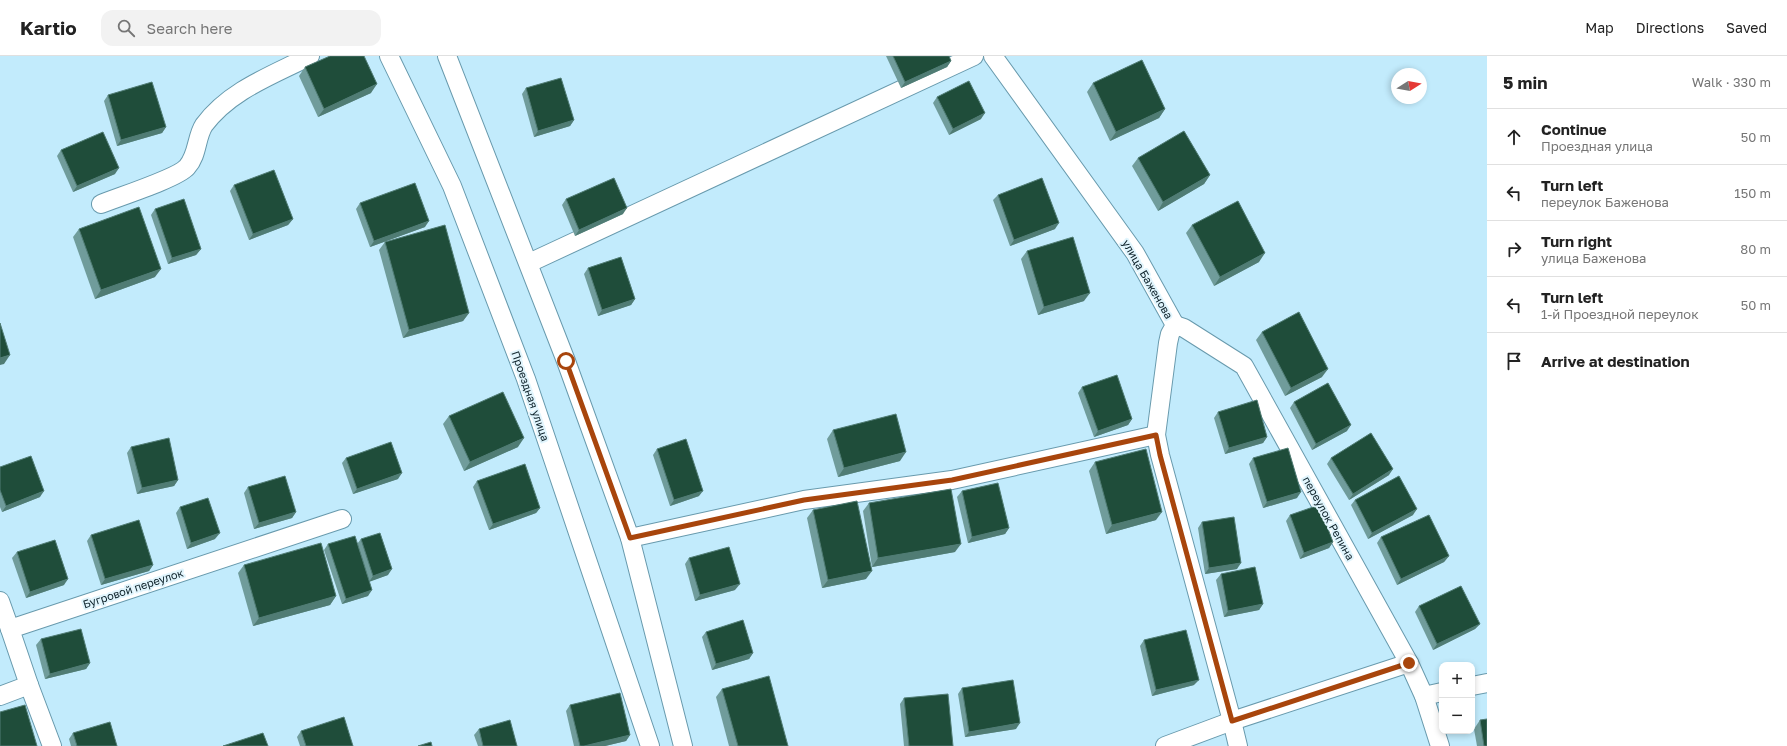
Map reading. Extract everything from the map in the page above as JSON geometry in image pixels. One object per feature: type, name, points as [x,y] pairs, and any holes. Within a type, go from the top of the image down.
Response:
[{"type":"street","points":[[101,204],[170,177],[187,168],[193,158],[203,127],[217,109],[235,95],[310,56]]},
{"type":"street","name":"Проездная улица","points":[[389,56],[452,186],[526,379],[650,746]]},
{"type":"street","points":[[447,56],[528,263],[630,538],[683,746]]},
{"type":"street","points":[[528,263],[974,56]]},
{"type":"street","name":"улица Баженова","points":[[993,56],[1135,253],[1175,325],[1170,334],[1168,343],[1156,435],[1160,455],[1238,746]]},
{"type":"street","name":"переулок Репина","points":[[1175,325],[1184,328],[1244,366],[1409,663],[1424,696],[1440,746]]},
{"type":"street","points":[[630,538],[804,500],[952,480],[1156,435]]},
{"type":"street","name":"Бугровой переулок","points":[[10,629],[342,519]]},
{"type":"street","points":[[0,601],[52,746]]},
{"type":"street","points":[[1165,746],[1232,721],[1409,663]]},
{"type":"street","points":[[1475,685],[1487,683]]},
{"type":"street","points":[[0,696],[29,685]]},
{"type":"street","points":[[1424,696],[1439,693]]},
{"type":"building","points":[[330,56],[364,56],[377,84],[324,109],[305,67]]},
{"type":"building","points":[[893,56],[949,56],[951,61],[905,82]]},
{"type":"building","points":[[1142,60],[1165,109],[1116,132],[1093,83]]},
{"type":"building","points":[[561,78],[574,120],[538,131],[526,88]]},
{"type":"building","points":[[969,81],[985,113],[953,129],[937,97]]},
{"type":"building","points":[[152,82],[166,127],[121,140],[108,95]]},
{"type":"building","points":[[1184,131],[1210,175],[1163,202],[1138,158]]},
{"type":"building","points":[[103,132],[119,168],[77,186],[61,150]]},
{"type":"building","points":[[274,170],[293,219],[253,234],[234,185]]},
{"type":"building","points":[[614,178],[627,208],[579,230],[566,199]]},
{"type":"building","points":[[1042,178],[1059,223],[1014,240],[998,195]]},
{"type":"building","points":[[415,183],[429,221],[374,241],[360,203]]},
{"type":"building","points":[[184,199],[201,249],[172,258],[155,209]]},
{"type":"building","points":[[1238,201],[1265,253],[1220,277],[1192,225]]},
{"type":"building","points":[[139,207],[161,269],[101,290],[79,229]]},
{"type":"building","points":[[445,225],[469,313],[409,330],[385,242]]},
{"type":"building","points":[[1073,237],[1090,293],[1044,307],[1027,251]]},
{"type":"building","points":[[621,257],[635,299],[602,310],[588,268]]},
{"type":"building","points":[[1299,312],[1328,369],[1291,388],[1262,332]]},
{"type":"building","points":[[0,323],[10,355],[0,358]]},
{"type":"building","points":[[1117,375],[1132,419],[1098,431],[1082,387]]},
{"type":"building","points":[[1328,383],[1351,425],[1316,444],[1294,402]]},
{"type":"building","points":[[503,392],[524,438],[470,462],[449,416]]},
{"type":"building","points":[[1257,400],[1267,437],[1229,448],[1218,412]]},
{"type":"building","points":[[896,414],[906,452],[844,468],[833,430]]},
{"type":"building","points":[[1371,433],[1393,469],[1353,494],[1331,458]]},
{"type":"building","points":[[169,438],[178,480],[142,488],[131,447]]},
{"type":"building","points":[[686,439],[703,491],[674,500],[657,449]]},
{"type":"building","points":[[391,442],[402,473],[357,489],[346,458]]},
{"type":"building","points":[[1288,448],[1301,492],[1267,502],[1253,458]]},
{"type":"building","points":[[1146,449],[1162,512],[1112,525],[1095,462]]},
{"type":"building","points":[[31,456],[44,491],[6,506],[0,490],[0,467]]},
{"type":"building","points":[[525,464],[540,508],[493,524],[477,481]]},
{"type":"building","points":[[285,476],[296,512],[259,523],[248,487]]},
{"type":"building","points":[[1399,476],[1417,509],[1372,533],[1355,500]]},
{"type":"building","points":[[998,483],[1009,528],[972,537],[962,491]]},
{"type":"building","points":[[951,489],[961,544],[878,558],[869,503]]},
{"type":"building","points":[[208,498],[220,533],[191,543],[180,507]]},
{"type":"building","points":[[857,501],[872,571],[828,580],[813,510]]},
{"type":"building","points":[[1319,505],[1333,542],[1304,553],[1290,515]]},
{"type":"building","points":[[1429,515],[1449,556],[1401,579],[1381,537]]},
{"type":"building","points":[[1234,517],[1241,563],[1209,568],[1202,522]]},
{"type":"building","points":[[139,520],[153,565],[105,579],[91,535]]},
{"type":"building","points":[[380,533],[392,569],[373,576],[361,539]]},
{"type":"building","points":[[355,536],[372,590],[346,599],[328,544]]},
{"type":"building","points":[[55,540],[68,579],[30,592],[17,552]]},
{"type":"building","points":[[321,543],[336,596],[259,618],[244,565]]},
{"type":"building","points":[[729,547],[740,584],[700,595],[689,558]]},
{"type":"building","points":[[1255,567],[1263,604],[1228,611],[1221,574]]},
{"type":"building","points":[[1461,586],[1480,624],[1437,644],[1419,606]]},
{"type":"building","points":[[743,620],[753,653],[716,664],[706,632]]},
{"type":"building","points":[[81,629],[90,663],[50,674],[41,639]]},
{"type":"building","points":[[1186,630],[1199,680],[1156,690],[1144,640]]},
{"type":"building","points":[[769,676],[788,746],[738,746],[722,689]]},
{"type":"building","points":[[1013,680],[1020,723],[969,732],[962,688]]},
{"type":"building","points":[[620,693],[630,735],[580,746],[570,705]]},
{"type":"building","points":[[948,694],[953,746],[909,746],[904,698]]},
{"type":"building","points":[[25,705],[37,746],[0,746],[0,712]]},
{"type":"building","points":[[344,717],[353,746],[306,746],[301,731]]},
{"type":"building","points":[[1487,719],[1487,746],[1484,746],[1480,720]]},
{"type":"building","points":[[510,720],[517,746],[483,746],[479,729]]},
{"type":"building","points":[[110,722],[117,746],[77,746],[73,733]]},
{"type":"building","points":[[263,733],[268,746],[223,746]]},
{"type":"building","points":[[431,742],[432,746],[418,746]]},
{"type":"route","points":[[566,361],[630,538],[804,500],[952,480],[1156,435],[1160,455],[1232,721],[1409,663]]}]
